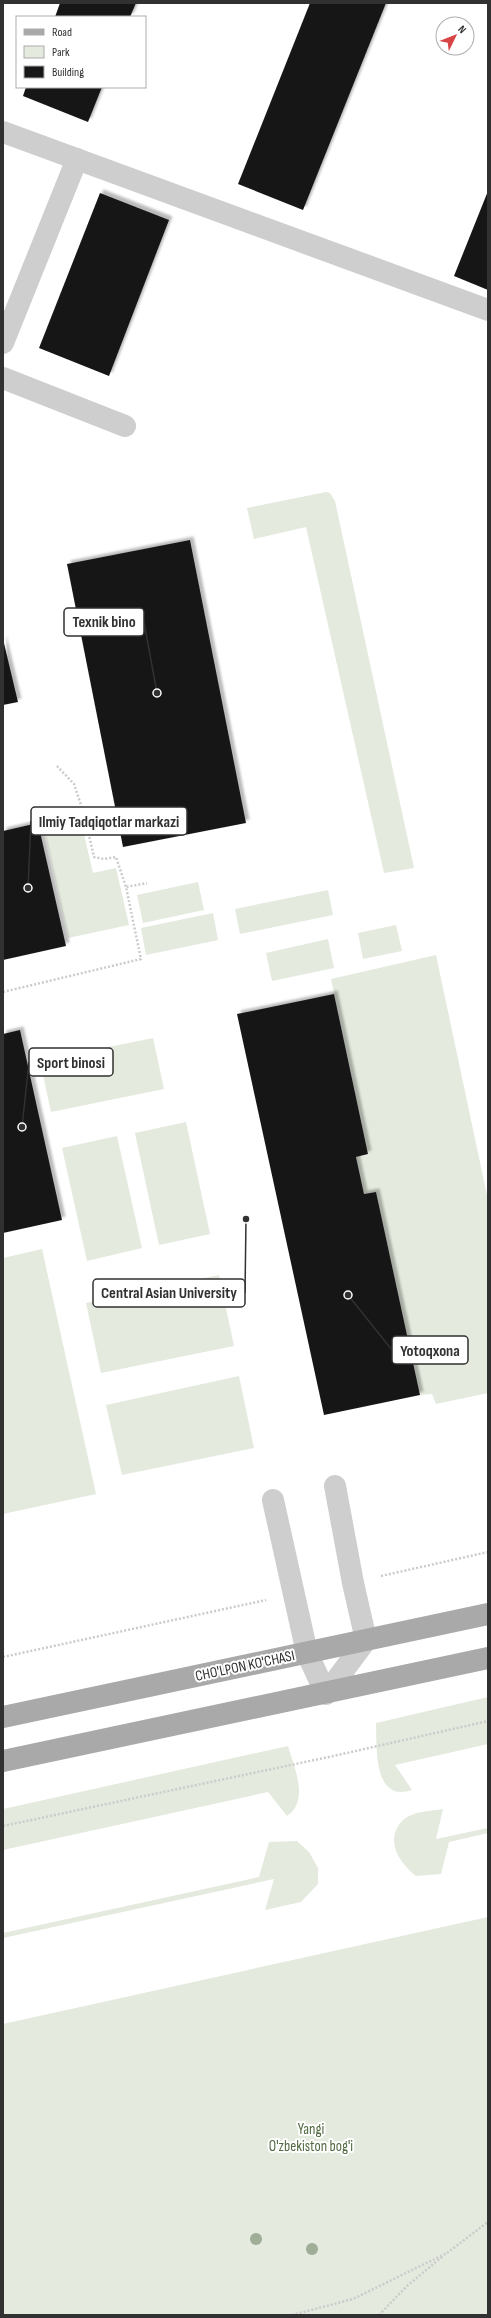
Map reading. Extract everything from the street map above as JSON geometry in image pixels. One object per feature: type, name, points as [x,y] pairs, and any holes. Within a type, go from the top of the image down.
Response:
[{"type":"main road","name":"CHO'LPON KO'CHASI","points":[[3,1717],[488,1614]]},
{"type":"main road","points":[[3,1761],[326,1694],[488,1658]]},
{"type":"lane","points":[[3,132],[488,310]]},
{"type":"lane","points":[[3,343],[76,159]]},
{"type":"lane","points":[[3,378],[125,426]]},
{"type":"lane","points":[[273,1500],[307,1653],[326,1694],[366,1640],[352,1583],[335,1486]]},
{"type":"path","points":[[3,992],[141,960],[126,887],[116,857],[104,859],[94,858],[84,814],[74,784],[57,766]]},
{"type":"path","points":[[126,887],[147,883]]},
{"type":"path","points":[[352,1583],[488,1552]]},
{"type":"path","points":[[3,1657],[294,1594]]},
{"type":"path","points":[[3,1826],[338,1755],[488,1721]]},
{"type":"path","points":[[379,2315],[407,2286],[488,2222]]},
{"type":"path","points":[[292,2315],[353,2299],[447,2253]]},
{"type":"green space","points":[[326,492],[330,493],[335,501],[414,868],[384,873],[306,527],[254,539],[247,508]]},
{"type":"green space","points":[[80,817],[93,873],[116,868],[129,925],[68,938],[43,825]]},
{"type":"green space","points":[[198,882],[204,910],[143,923],[137,895]]},
{"type":"green space","points":[[328,890],[333,915],[240,934],[235,909]]},
{"type":"green space","points":[[213,913],[218,940],[146,955],[141,928]]},
{"type":"green space","points":[[396,925],[402,951],[363,959],[358,933]]},
{"type":"green space","points":[[328,939],[334,968],[272,981],[266,953]]},
{"type":"green space","points":[[436,955],[488,1200],[488,1393],[436,1404],[432,1394],[420,1395],[376,1192],[364,1194],[356,1157],[368,1154],[331,979]]},
{"type":"green space","points":[[153,1038],[164,1089],[51,1112],[40,1061]]},
{"type":"green space","points":[[186,1122],[210,1234],[159,1245],[135,1133]]},
{"type":"green space","points":[[117,1136],[142,1248],[87,1261],[62,1148]]},
{"type":"green space","points":[[42,1249],[96,1494],[3,1514],[3,1258]]},
{"type":"green space","points":[[219,1275],[234,1346],[101,1373],[86,1303]]},
{"type":"green space","points":[[239,1376],[254,1448],[122,1475],[106,1405]]},
{"type":"green space","points":[[488,1697],[488,1744],[395,1765],[412,1790],[399,1792],[390,1789],[384,1781],[380,1771],[376,1723]]},
{"type":"green space","points":[[288,1746],[296,1773],[299,1793],[298,1802],[294,1810],[287,1816],[268,1792],[3,1850],[3,1809]]},
{"type":"green space","points":[[443,1809],[436,1839],[488,1828],[488,1833],[449,1842],[441,1874],[416,1876],[405,1865],[396,1851],[394,1836],[402,1821],[411,1815]]},
{"type":"green space","points":[[297,1841],[309,1852],[318,1868],[318,1884],[301,1902],[265,1910],[274,1879],[3,1938],[3,1933],[259,1877],[269,1842]]},
{"type":"green space","name":"Yangi O'zbekiston bog'i","points":[[488,1917],[488,2315],[3,2315],[3,2024]]},
{"type":"building","points":[[60,3],[136,3],[130,16],[55,16]]},
{"type":"building","points":[[310,3],[386,3],[303,210],[238,184]]},
{"type":"building","points":[[26,88],[102,88],[88,122],[23,96]]},
{"type":"building","points":[[488,191],[488,290],[454,276]]},
{"type":"building","points":[[100,193],[169,220],[109,376],[39,348]]},
{"type":"building","points":[[190,540],[246,823],[123,847],[67,564]]},
{"type":"building","points":[[3,639],[18,702],[3,705]]},
{"type":"building","points":[[38,823],[66,946],[3,960],[3,831]]},
{"type":"building","points":[[334,994],[368,1154],[356,1157],[364,1194],[376,1192],[420,1395],[324,1415],[237,1014]]},
{"type":"building","points":[[20,1030],[62,1220],[3,1233],[3,1034]]},
{"type":"place","name":"Texnik bino","points":[[157,693]]},
{"type":"place","name":"Ilmiy Tadqiqotlar markazi","points":[[28,888]]},
{"type":"place","name":"Sport binosi","points":[[22,1127]]},
{"type":"place","name":"Central Asian University","points":[[246,1219]]},
{"type":"place","name":"Yotoqxona","points":[[348,1295]]}]
